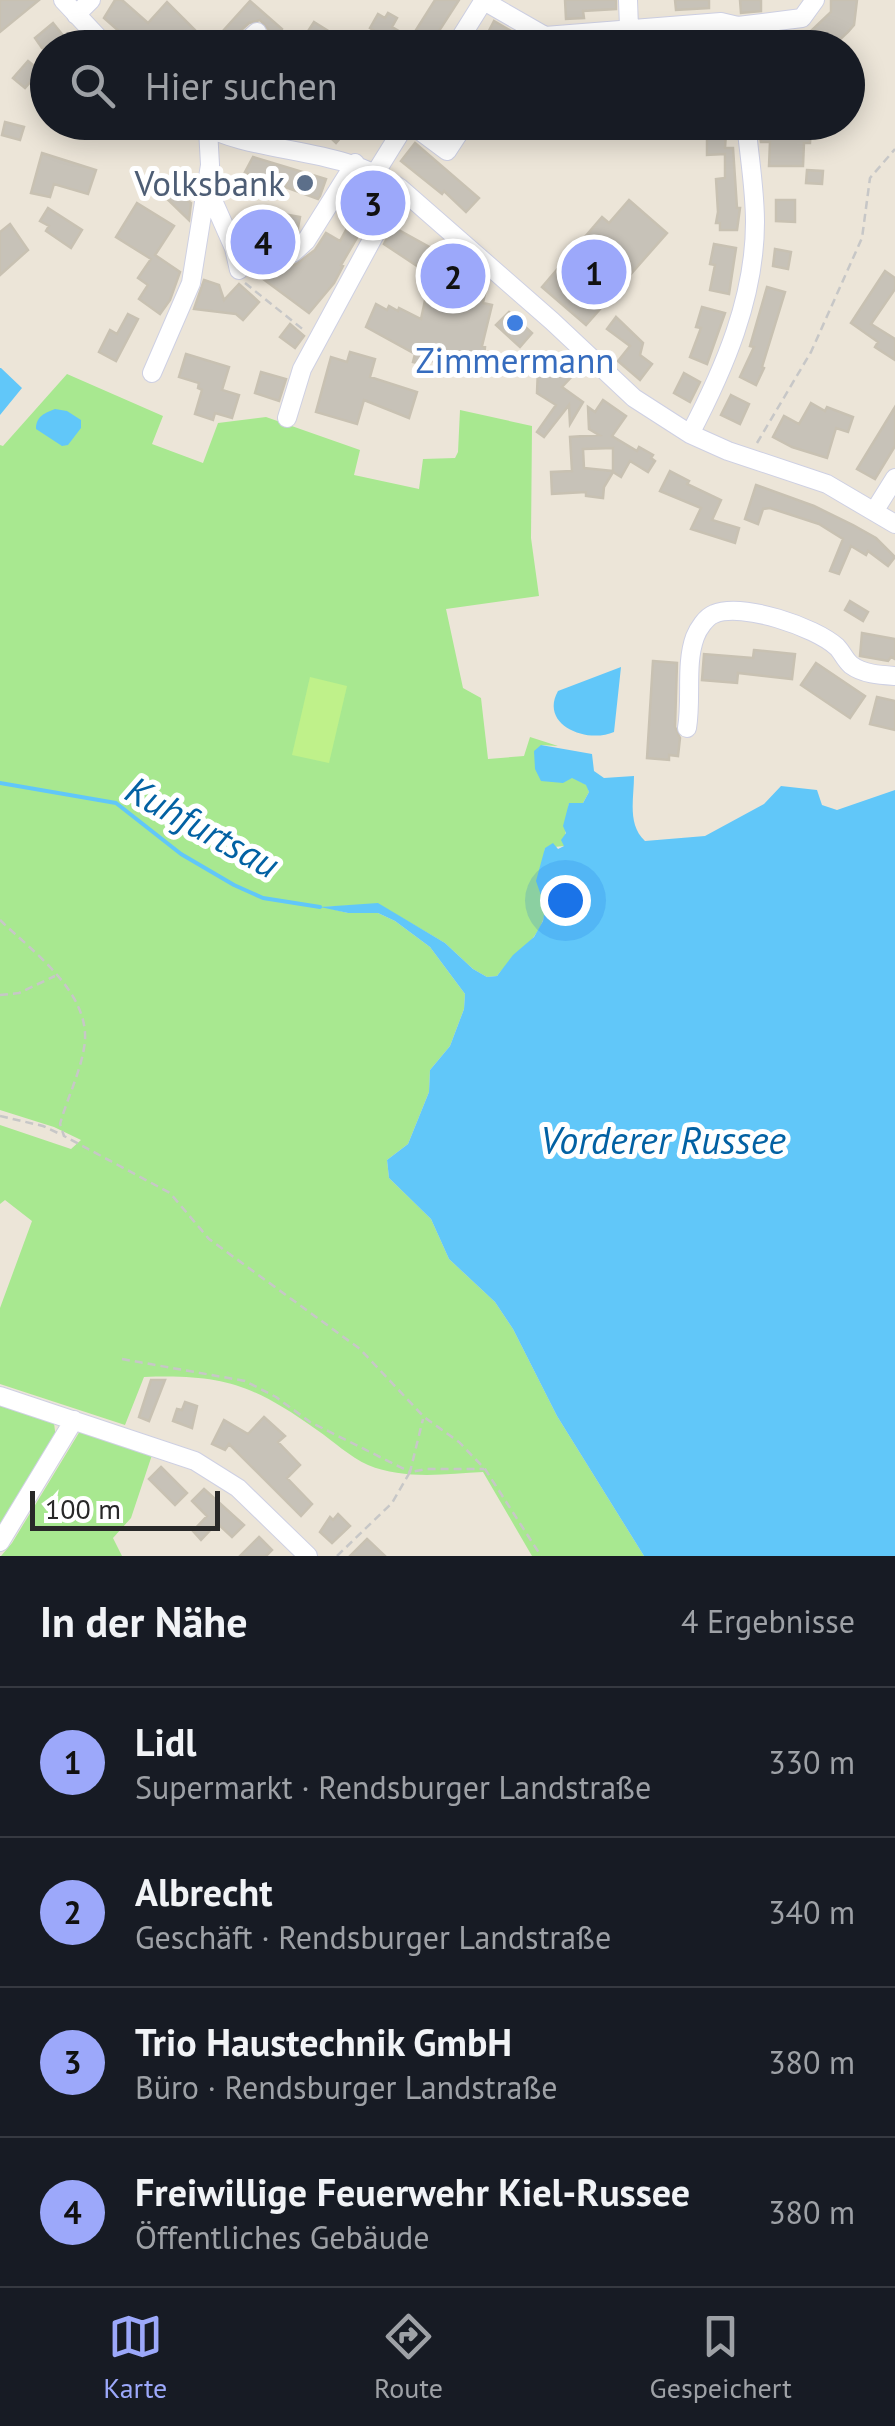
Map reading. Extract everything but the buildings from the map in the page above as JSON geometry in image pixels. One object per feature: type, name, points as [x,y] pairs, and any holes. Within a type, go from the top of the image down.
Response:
[{"type":"street","points":[[64,0],[91,30]]},
{"type":"street","points":[[76,15],[91,0]]},
{"type":"street","points":[[465,30],[484,0],[535,30]]},
{"type":"street","points":[[628,0],[629,28]]},
{"type":"street","points":[[608,30],[720,22],[738,26],[802,18],[815,0]]},
{"type":"street","points":[[738,26],[738,30]]},
{"type":"street","points":[[152,373],[192,283],[210,165],[204,140]]},
{"type":"street","points":[[210,165],[221,157],[229,140]]},
{"type":"street","points":[[240,140],[355,163],[376,172],[400,188],[552,320],[634,398],[690,434],[827,484],[895,524]]},
{"type":"street","points":[[376,172],[396,140]]},
{"type":"street","points":[[432,140],[447,151],[454,140]]},
{"type":"street","points":[[690,434],[731,348],[746,297],[755,224],[748,140]]},
{"type":"street","points":[[293,253],[306,241],[355,163]]},
{"type":"street","points":[[207,186],[234,248],[239,270]]},
{"type":"street","points":[[288,418],[302,369],[400,188]]},
{"type":"street","points":[[875,510],[895,478]]},
{"type":"street","points":[[688,728],[692,700],[688,676],[695,637],[707,618],[717,612],[734,610],[798,623],[836,646],[850,664]]},
{"type":"street","points":[[801,642],[870,674],[895,676]]},
{"type":"street","points":[[0,1396],[195,1461],[218,1474],[258,1507],[308,1556]]},
{"type":"street","points":[[0,1542],[74,1420]]},
{"type":"path","points":[[764,433],[810,352],[862,238],[870,178],[895,150]]},
{"type":"path","points":[[239,270],[243,281],[308,337]]},
{"type":"path","points":[[0,920],[56,975],[76,1000],[83,1018],[85,1046],[60,1124],[64,1136]]},
{"type":"path","points":[[0,995],[20,993],[56,975]]},
{"type":"path","points":[[0,1116],[43,1126],[170,1193],[209,1239],[360,1349],[424,1417],[459,1442],[485,1469],[541,1556]]},
{"type":"path","points":[[122,1359],[244,1382],[276,1397],[310,1422],[410,1472],[485,1469]]},
{"type":"path","points":[[336,1556],[392,1503],[410,1472],[424,1417]]},
{"type":"green space","points":[[67,374],[163,416],[152,444],[203,463],[218,423],[266,417],[360,450],[354,475],[419,489],[423,459],[455,458],[460,410],[532,426],[531,538],[539,596],[446,609],[463,688],[481,698],[488,759],[524,756],[530,737],[558,746],[541,745],[572,777],[587,785],[589,792],[583,803],[569,803],[564,846],[545,848],[544,914],[540,928],[497,976],[487,977],[445,943],[378,904],[324,907],[348,913],[378,913],[395,921],[430,947],[465,994],[464,1009],[450,1046],[430,1070],[429,1092],[408,1144],[387,1160],[389,1178],[431,1219],[449,1259],[495,1302],[557,1416],[644,1556],[532,1556],[483,1472],[440,1475],[382,1470],[355,1458],[274,1402],[237,1386],[196,1378],[144,1377],[125,1425],[0,1384],[0,1308],[32,1221],[5,1200],[0,1204],[0,1125],[71,1149],[81,1140],[0,1110],[0,445]]},
{"type":"green space","points":[[310,677],[347,686],[329,763],[292,755]]},
{"type":"green space","points":[[0,1405],[54,1423],[56,1439],[0,1528]]},
{"type":"green space","points":[[80,1431],[153,1452],[131,1518],[113,1538],[122,1556],[1,1556],[12,1543]]},
{"type":"water","points":[[0,368],[22,388],[0,415]]},
{"type":"water","points":[[55,409],[81,420],[81,428],[68,445],[62,446],[36,429],[39,418]]},
{"type":"water","points":[[621,667],[614,732],[579,733],[560,722],[554,703],[558,691]]},
{"type":"water","name":"Vorderer Russee","points":[[541,745],[592,754],[594,771],[604,778],[634,776],[634,819],[645,841],[705,836],[764,804],[781,786],[817,790],[822,805],[837,810],[895,790],[895,1556],[644,1556],[557,1416],[495,1302],[449,1259],[431,1219],[389,1178],[387,1160],[408,1144],[429,1092],[430,1070],[450,1046],[464,1009],[465,994],[430,947],[395,921],[378,913],[348,913],[320,907],[378,903],[445,943],[473,969],[487,977],[497,976],[534,937],[543,921],[545,907],[536,881],[545,848],[553,843],[558,849],[564,846],[561,840],[566,833],[563,826],[569,803],[583,803],[589,792],[586,785],[572,778],[563,783],[541,781],[535,769],[534,751]]},
{"type":"waterway","name":"Kuhfurtsau","points":[[0,783],[116,803],[181,854],[234,885],[263,898],[320,907]]},
{"type":"place","name":"Volksbank","points":[[305,183]]},
{"type":"place","name":"Trio Haustechnik GmbH","points":[[373,203]]},
{"type":"place","name":"Freiwillige Feuerwehr Kiel-Russee","points":[[263,242]]},
{"type":"place","name":"Lidl","points":[[594,272]]},
{"type":"place","name":"Albrecht","points":[[453,276]]},
{"type":"place","name":"Zimmermann","points":[[515,323]]}]
